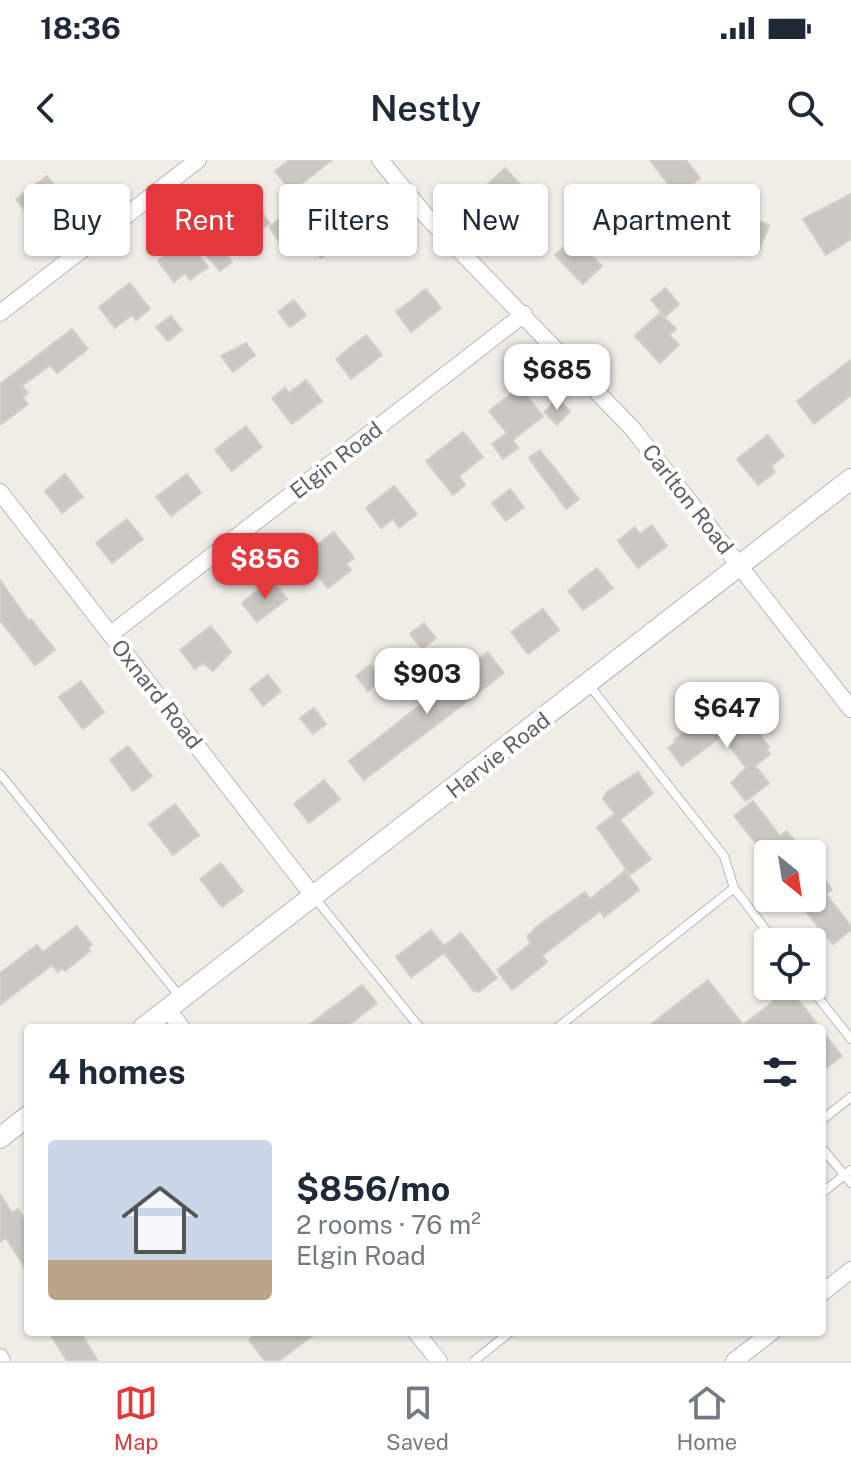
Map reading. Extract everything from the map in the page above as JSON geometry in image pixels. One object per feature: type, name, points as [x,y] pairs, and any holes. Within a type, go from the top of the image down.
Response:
[{"type":"street","points":[[0,313],[198,160]]},
{"type":"street","name":"Carlton Road","points":[[380,160],[427,217],[632,428],[851,709]]},
{"type":"street","name":"Elgin Road","points":[[111,634],[524,314]]},
{"type":"street","name":"Harvie Road","points":[[148,1024],[851,479]]},
{"type":"street","name":"Oxnard Road","points":[[0,492],[314,897]]},
{"type":"street","points":[[175,1004],[181,1024]]},
{"type":"street","points":[[0,1138],[24,1119]]},
{"type":"street","points":[[826,1290],[851,1270]]},
{"type":"street","points":[[419,1336],[439,1361]]},
{"type":"street","points":[[734,1361],[767,1336]]},
{"type":"lane","points":[[588,685],[724,856],[734,888],[764,928]]},
{"type":"lane","points":[[0,774],[175,1004]]},
{"type":"lane","points":[[562,1024],[734,888]]},
{"type":"lane","points":[[314,897],[417,1024]]},
{"type":"lane","points":[[820,1000],[851,1039]]},
{"type":"lane","points":[[826,1117],[851,1097]]},
{"type":"lane","points":[[826,1152],[848,1172],[851,1183]]},
{"type":"lane","points":[[826,1190],[848,1172]]},
{"type":"lane","points":[[474,1361],[505,1336]]},
{"type":"building","points":[[289,160],[332,160],[301,184],[285,184],[275,171]]},
{"type":"building","points":[[650,160],[686,160],[700,178],[692,184],[668,184]]},
{"type":"building","points":[[505,168],[520,184],[488,184]]},
{"type":"building","points":[[47,176],[53,184],[36,184]]},
{"type":"building","points":[[24,193],[24,210],[16,199]]},
{"type":"building","points":[[851,194],[851,239],[826,255],[803,219]]},
{"type":"building","points":[[263,214],[270,223],[263,228]]},
{"type":"building","points":[[279,220],[279,241],[269,227]]},
{"type":"building","points":[[760,221],[769,225],[760,248]]},
{"type":"building","points":[[564,247],[564,256],[592,256],[602,266],[583,284],[555,255]]},
{"type":"building","points":[[164,256],[200,256],[208,267],[190,280],[185,273],[174,282],[158,261]]},
{"type":"building","points":[[207,256],[227,256],[232,262],[220,271]]},
{"type":"building","points":[[130,283],[150,309],[136,320],[132,315],[115,328],[99,307]]},
{"type":"building","points":[[665,288],[679,304],[665,317],[651,300]]},
{"type":"building","points":[[426,289],[441,308],[411,332],[396,312]]},
{"type":"building","points":[[294,300],[306,315],[290,327],[278,312]]},
{"type":"building","points":[[660,313],[676,329],[669,335],[679,345],[660,363],[635,336]]},
{"type":"building","points":[[171,316],[182,330],[168,341],[156,327]]},
{"type":"building","points":[[72,329],[88,349],[57,373],[50,365],[22,386],[28,393],[23,397],[28,404],[0,425],[0,384]]},
{"type":"building","points":[[366,335],[382,355],[351,379],[336,359]]},
{"type":"building","points":[[246,343],[255,355],[233,372],[221,356]]},
{"type":"building","points":[[851,360],[851,395],[814,424],[797,401]]},
{"type":"building","points":[[306,380],[322,401],[292,424],[272,398],[285,388],[289,393]]},
{"type":"building","points":[[520,387],[543,416],[513,440],[518,448],[503,459],[492,444],[507,433],[489,411]]},
{"type":"building","points":[[558,399],[570,411],[557,425],[544,412]]},
{"type":"building","points":[[246,426],[262,447],[232,471],[215,450]]},
{"type":"building","points":[[463,432],[483,457],[459,476],[465,485],[453,495],[426,461]]},
{"type":"building","points":[[768,435],[784,456],[771,466],[775,472],[758,485],[737,459]]},
{"type":"building","points":[[540,450],[579,499],[566,509],[529,458]]},
{"type":"building","points":[[65,474],[83,497],[62,513],[45,491]]},
{"type":"building","points":[[187,474],[201,493],[171,516],[156,497]]},
{"type":"building","points":[[394,486],[417,514],[399,528],[393,519],[381,528],[366,508]]},
{"type":"building","points":[[510,489],[524,507],[506,521],[492,503]]},
{"type":"building","points":[[127,519],[143,539],[112,563],[96,543]]},
{"type":"building","points":[[652,525],[667,546],[638,568],[618,541],[635,527],[640,534]]},
{"type":"building","points":[[334,532],[354,558],[346,564],[351,570],[328,588],[302,556]]},
{"type":"building","points":[[597,568],[613,588],[583,610],[568,591]]},
{"type":"building","points":[[272,579],[287,599],[257,622],[242,603]]},
{"type":"building","points":[[0,580],[29,621],[31,619],[55,650],[35,665],[0,620]]},
{"type":"building","points":[[543,609],[559,630],[528,654],[511,632]]},
{"type":"building","points":[[424,623],[436,638],[422,649],[410,634]]},
{"type":"building","points":[[211,626],[231,652],[213,671],[203,663],[195,669],[180,650]]},
{"type":"building","points":[[488,652],[504,673],[364,780],[349,761]]},
{"type":"building","points":[[370,665],[381,680],[368,691],[356,676]]},
{"type":"building","points":[[268,675],[281,691],[263,706],[250,689]]},
{"type":"building","points":[[81,681],[104,712],[83,729],[59,697]]},
{"type":"building","points":[[314,708],[326,724],[313,734],[300,718]]},
{"type":"building","points":[[714,712],[728,730],[743,719],[748,724],[750,722],[769,747],[766,749],[770,754],[755,766],[769,783],[746,801],[731,783],[746,768],[722,736],[682,766],[668,748],[676,742],[674,740]]},
{"type":"building","points":[[128,746],[152,776],[133,791],[110,760]]},
{"type":"building","points":[[638,772],[653,793],[620,820],[651,859],[630,875],[597,827],[615,814],[603,799],[607,792]]},
{"type":"building","points":[[324,780],[340,799],[309,823],[294,804]]},
{"type":"building","points":[[753,801],[780,836],[787,831],[794,840],[754,841],[734,816]]},
{"type":"building","points":[[175,804],[199,835],[173,855],[149,824]]},
{"type":"building","points":[[221,863],[243,891],[222,907],[200,879]]},
{"type":"building","points":[[625,871],[639,890],[604,917],[600,911],[542,956],[547,962],[512,990],[497,970],[531,943],[527,937],[536,927],[585,892],[590,899]]},
{"type":"building","points":[[826,894],[851,930],[833,944],[826,936],[826,928],[820,928],[806,912],[826,912]]},
{"type":"building","points":[[77,926],[92,945],[88,948],[90,951],[65,971],[62,968],[58,972],[52,965],[0,1005],[0,973],[37,945],[43,952]]},
{"type":"building","points":[[431,930],[444,946],[461,933],[497,978],[479,992],[474,991],[444,953],[411,977],[396,957]]},
{"type":"building","points":[[708,980],[742,1024],[651,1024]]},
{"type":"building","points":[[362,985],[377,1003],[350,1024],[310,1024]]},
{"type":"building","points":[[772,1000],[799,1000],[817,1024],[744,1024],[773,1002]]},
{"type":"building","points":[[826,1036],[842,1056],[826,1068]]},
{"type":"building","points":[[0,1194],[12,1213],[18,1209],[24,1219],[24,1267],[6,1238],[0,1242]]},
{"type":"building","points":[[51,1336],[82,1336],[98,1361],[67,1361]]},
{"type":"building","points":[[254,1336],[312,1336],[279,1361],[265,1361],[249,1340]]}]
